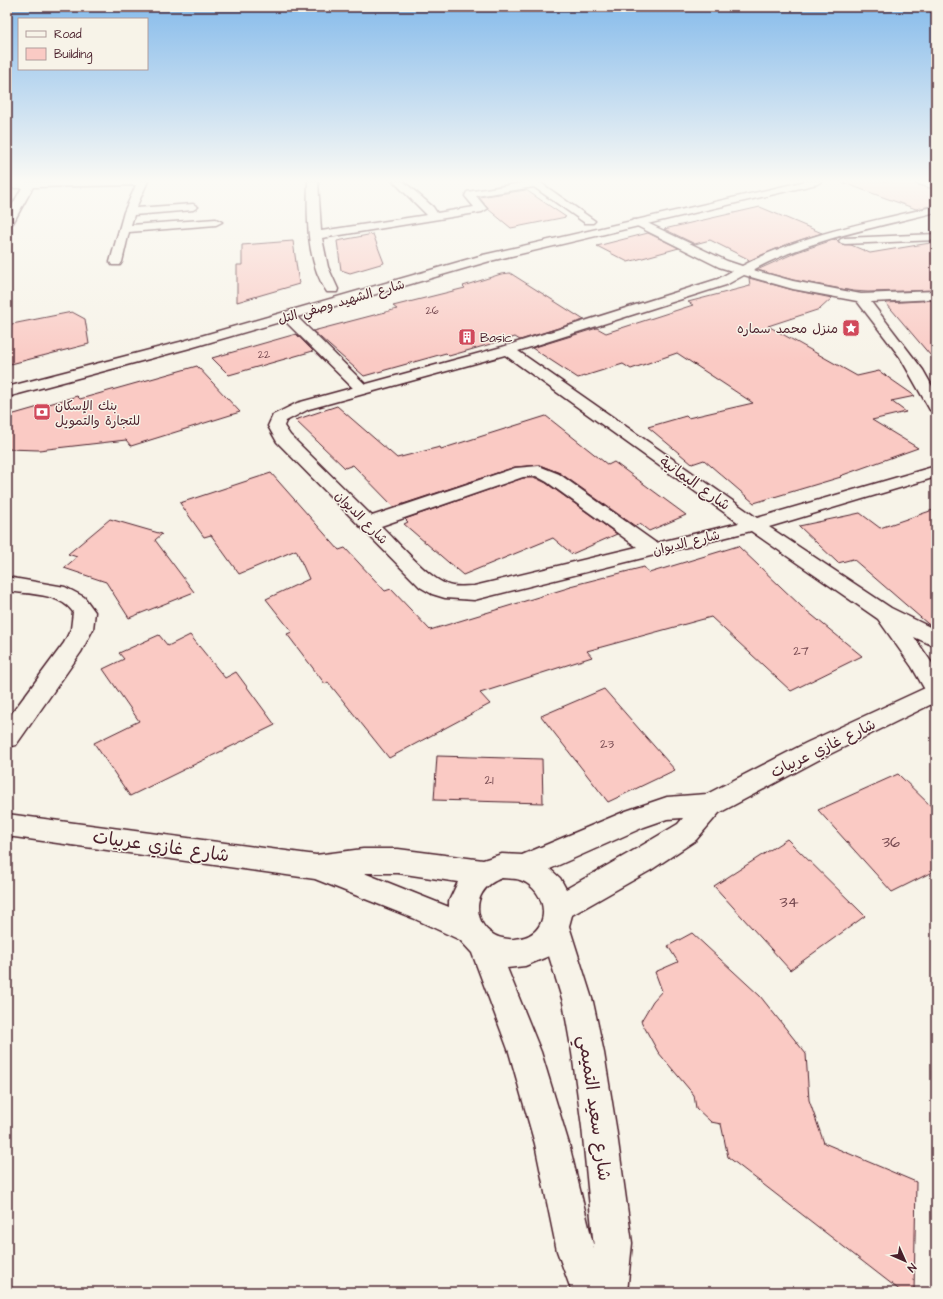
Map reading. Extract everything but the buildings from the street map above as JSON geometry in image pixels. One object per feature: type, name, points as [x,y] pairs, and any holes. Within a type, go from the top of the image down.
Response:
[{"type":"street","points":[[116,262],[121,242]]},
{"type":"street","points":[[317,242],[325,278],[332,289]]},
{"type":"street","points":[[471,250],[503,242]]},
{"type":"street","name":"شارع الشهيد وصفي التل","points":[[7,392],[171,349],[488,258],[556,242]]},
{"type":"street","points":[[677,242],[708,257],[742,271],[793,285],[861,298],[936,295]]},
{"type":"street","name":"شارع الديوان","points":[[809,242],[771,255],[722,282],[507,350],[303,406],[279,418],[276,426],[284,438],[431,586],[447,593],[474,593],[754,525],[936,470]]},
{"type":"street","points":[[846,242],[860,242]]},
{"type":"street","name":"شارع الشهيد وصفي التل","points":[[316,294],[346,285]]},
{"type":"street","points":[[861,298],[905,354],[916,370],[936,407]]},
{"type":"street","points":[[288,316],[362,389]]},
{"type":"street","name":"شارع اليمانية","points":[[507,350],[754,525],[884,613],[936,639]]},
{"type":"street","points":[[7,379],[110,352]]},
{"type":"street","points":[[368,524],[521,472],[540,471],[554,478],[653,550]]},
{"type":"street","points":[[7,584],[58,592],[77,602],[84,612],[82,629],[73,647],[7,738]]},
{"type":"street","name":"شارع اليمانية","points":[[884,613],[922,662],[936,688]]},
{"type":"street","name":"شارع غازي عربيات","points":[[557,918],[687,832],[710,805],[815,750],[936,692]]},
{"type":"street","name":"شارع غازي عربيات","points":[[522,868],[635,819],[667,808],[710,805]]},
{"type":"street","name":"شارع غازي عربيات","points":[[7,825],[316,867],[424,909],[476,938]]},
{"type":"street","name":"شارع غازي عربيات","points":[[316,867],[363,861],[398,861],[484,873]]},
{"type":"street","points":[[476,938],[500,952],[516,954],[533,950],[546,940],[557,918],[553,890],[540,876],[522,868],[502,866],[484,873],[472,884],[464,898],[463,914],[476,938],[525,1052],[552,1144],[576,1251],[591,1292]]},
{"type":"street","name":"شارع سعيد التميمي","points":[[557,918],[578,1002],[597,1112],[613,1243],[608,1292]]},
{"type":"place","name":"منزل محمد سماره","points":[[851,328]]},
{"type":"place","name":"Basic","points":[[467,337]]},
{"type":"place","name":"بنك الإسكان للتجارة والتمويل","points":[[42,412]]}]
